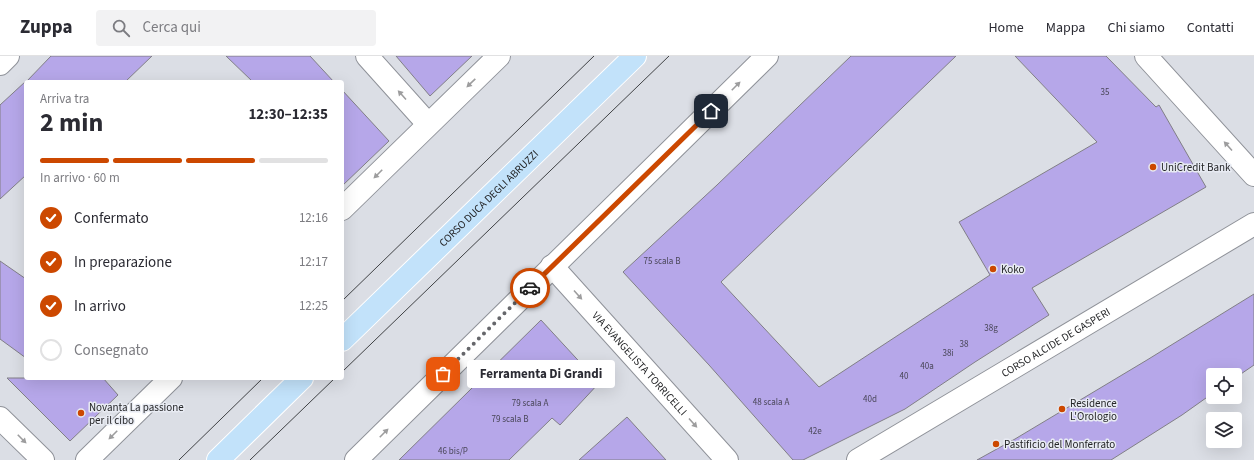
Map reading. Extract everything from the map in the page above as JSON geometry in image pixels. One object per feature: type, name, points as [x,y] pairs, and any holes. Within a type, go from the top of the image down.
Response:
[{"type":"main road","name":"CORSO DUCA DEGLI ABRUZZI","points":[[344,338],[635,56]]},
{"type":"main road","points":[[218,460],[300,380]]},
{"type":"street","points":[[0,64],[8,56]]},
{"type":"street","points":[[367,56],[428,124]]},
{"type":"street","points":[[344,207],[499,56]]},
{"type":"street","points":[[356,460],[767,56]]},
{"type":"street","points":[[1146,56],[1254,175]]},
{"type":"street","name":"CORSO ALCIDE DE GASPERI","points":[[858,460],[1254,224]]},
{"type":"street","name":"VIA EVANGELISTA TORRICELLI","points":[[552,266],[727,460]]},
{"type":"street","points":[[87,460],[168,380]]},
{"type":"street","points":[[0,418],[43,460]]},
{"type":"building","points":[[51,56],[152,56],[127,80],[28,80]]},
{"type":"building","points":[[226,56],[310,56],[332,80],[251,80]]},
{"type":"building","points":[[396,56],[472,56],[430,96]]},
{"type":"building","points":[[851,56],[956,56],[721,282],[819,387],[990,275],[959,222],[1097,142],[1015,56],[1106,56],[1156,107],[1159,105],[1206,187],[1032,288],[1049,315],[905,409],[803,460],[793,460],[709,365],[623,272],[717,185]]},
{"type":"building","points":[[24,83],[24,177],[0,199],[0,105]]},
{"type":"building","points":[[344,92],[389,141],[344,184]]},
{"type":"building","points":[[0,261],[24,278],[24,357],[0,339]]},
{"type":"building","points":[[1254,294],[1254,365],[1242,373],[1242,368],[1206,368],[1206,398],[1111,460],[977,460],[1015,439]]},
{"type":"building","points":[[541,320],[599,383],[560,425],[552,418],[509,460],[399,460]]},
{"type":"building","points":[[7,378],[24,378],[24,380],[105,380],[118,395],[70,441]]},
{"type":"building","points":[[627,417],[666,460],[579,460]]},
{"type":"tram line","points":[[344,299],[594,56]]},
{"type":"tram line","points":[[344,370],[669,56]]},
{"type":"tram line","points":[[179,460],[261,380]]},
{"type":"tram line","points":[[250,460],[333,380]]},
{"type":"way so far","points":[[443,374],[530,288]]},
{"type":"place","name":"UniCredit Bank","points":[[1153,167]]},
{"type":"place","name":"Koko","points":[[993,269]]},
{"type":"place","name":"Ferramenta Di Grandi","points":[[443,374]]},
{"type":"place","name":"Residence L'Orologio","points":[[1062,409]]},
{"type":"place","name":"Novanta La passione per il cibo","points":[[81,413]]},
{"type":"place","name":"Pastificio del Monferrato","points":[[996,444]]},
{"type":"route","points":[[530,288],[711,111]]}]
